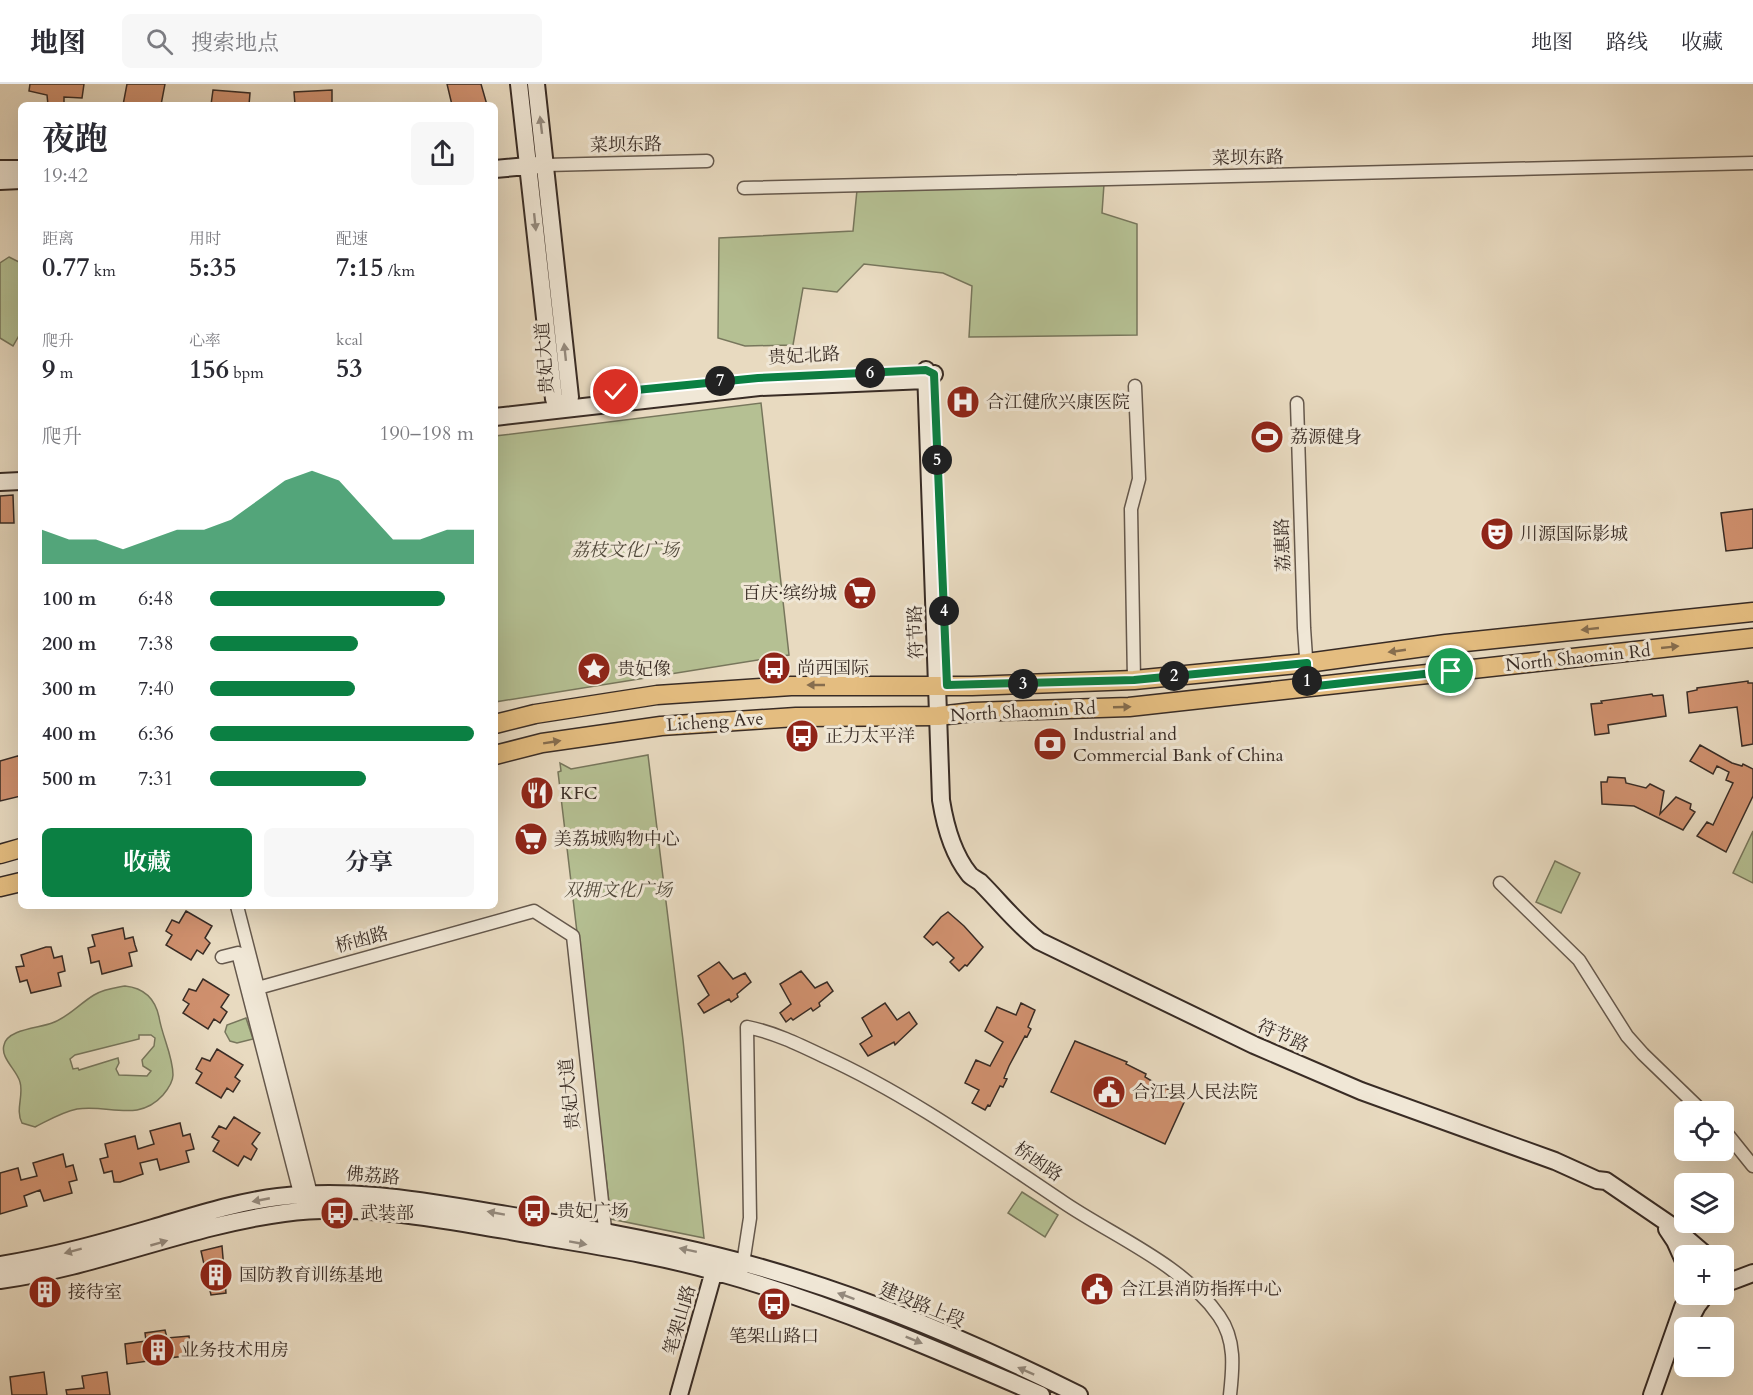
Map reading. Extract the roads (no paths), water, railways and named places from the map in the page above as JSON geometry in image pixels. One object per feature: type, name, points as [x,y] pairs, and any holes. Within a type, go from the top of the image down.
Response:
[{"type":"main road","name":"贵妃大道","points":[[519,84],[538,165]]},
{"type":"main road","name":"贵妃大道","points":[[536,84],[538,165],[563,401]]},
{"type":"main road","points":[[498,170],[538,165]]},
{"type":"main road","points":[[0,169],[18,168]]},
{"type":"main road","points":[[0,181],[18,180]]},
{"type":"main road","name":"贵妃北路","points":[[563,401],[929,375]]},
{"type":"main road","name":"符节路","points":[[929,375],[942,685],[944,820],[969,875],[979,881],[1005,912],[1037,940],[1087,966],[1254,1045],[1361,1090],[1555,1161],[1597,1180],[1606,1180],[1640,1202],[1693,1245]]},
{"type":"main road","points":[[498,406],[563,401]]},
{"type":"main road","points":[[498,416],[563,401]]},
{"type":"main road","points":[[0,471],[18,470]]},
{"type":"main road","points":[[0,482],[18,481]]},
{"type":"main road","name":"North Shaomin Rd","points":[[942,685],[1134,680],[1307,663],[1446,644],[1753,612]]},
{"type":"main road","name":"North Shaomin Rd","points":[[943,716],[973,712],[1129,707],[1753,638]]},
{"type":"main road","points":[[889,716],[891,685]]},
{"type":"main road","name":"Licheng Ave","points":[[498,722],[631,698],[744,687],[942,685]]},
{"type":"main road","points":[[657,695],[661,726]]},
{"type":"main road","points":[[631,698],[635,729]]},
{"type":"main road","name":"Licheng Ave","points":[[498,754],[548,742],[661,726],[772,718],[943,716]]},
{"type":"main road","points":[[0,854],[18,849]]},
{"type":"main road","points":[[0,887],[18,883]]},
{"type":"main road","name":"符节路","points":[[1597,1180],[1602,1186],[1667,1229],[1685,1245]]},
{"type":"main road","name":"佛荔路","points":[[0,1280],[68,1268],[306,1200]]},
{"type":"main road","name":"佛荔路","points":[[0,1265],[64,1253],[229,1206],[306,1200],[340,1209],[412,1214],[606,1240],[742,1271]]},
{"type":"main road","points":[[1667,1229],[1677,1245]]},
{"type":"main road","points":[[1734,1272],[1753,1262]]},
{"type":"main road","name":"笔架山路","points":[[679,1395],[716,1264]]},
{"type":"main road","name":"建设路上段","points":[[742,1271],[1041,1395]]},
{"type":"main road","name":"建设路上段","points":[[742,1271],[829,1290],[887,1312],[1079,1395]]},
{"type":"main road","points":[[1734,1275],[1753,1273]]},
{"type":"main road","points":[[1662,1394],[1685,1305]]},
{"type":"main road","points":[[1662,1394],[1674,1361]]},
{"type":"street","name":"菜坝东路","points":[[538,165],[707,161]]},
{"type":"street","name":"菜坝东路","points":[[744,188],[1753,163]]},
{"type":"street","points":[[1134,680],[1131,509],[1138,478],[1135,386]]},
{"type":"street","name":"荔惠路","points":[[1297,403],[1308,687]]},
{"type":"street","points":[[1500,883],[1579,960],[1627,1036],[1692,1101]]},
{"type":"street","points":[[238,909],[306,1200]]},
{"type":"street","name":"桥凼路","points":[[258,988],[534,911],[573,936]]},
{"type":"street","name":"贵妃大道","points":[[573,936],[606,1240]]},
{"type":"street","points":[[222,957],[238,953],[306,1200]]},
{"type":"street","name":"桥凼路","points":[[742,1271],[750,1218],[747,1027],[792,1041],[879,1084],[996,1155],[1064,1203],[1173,1271],[1213,1307],[1225,1326],[1232,1352],[1230,1395]]},
{"type":"street","points":[[1734,1142],[1753,1166]]},
{"type":"place","name":"合江健欣兴康医院","points":[[963,402]]},
{"type":"place","name":"荔源健身","points":[[1267,437]]},
{"type":"place","name":"川源国际影城","points":[[1497,534]]},
{"type":"place","name":"百庆·缤纷城","points":[[860,593]]},
{"type":"place","name":"尚西国际","points":[[774,668]]},
{"type":"place","name":"贵妃像","points":[[594,669]]},
{"type":"place","name":"正力太平洋","points":[[802,736]]},
{"type":"place","name":"Industrial and Commercial Bank of China","points":[[1050,744]]},
{"type":"place","name":"KFC","points":[[537,793]]},
{"type":"place","name":"美荔城购物中心","points":[[531,839]]},
{"type":"place","name":"合江县人民法院","points":[[1109,1092]]},
{"type":"place","name":"贵妃广场","points":[[534,1211]]},
{"type":"place","name":"武装部","points":[[337,1213]]},
{"type":"place","name":"国防教育训练基地","points":[[216,1275]]},
{"type":"place","name":"合江县消防指挥中心","points":[[1097,1289]]},
{"type":"place","name":"接待室","points":[[45,1292]]},
{"type":"place","name":"笔架山路口","points":[[774,1304]]},
{"type":"place","name":"业务技术用房","points":[[158,1350]]},
{"type":"park label","name":"荔枝文化广场","points":[[625,550]]},
{"type":"park label","name":"双拥文化广场","points":[[618,890]]}]
